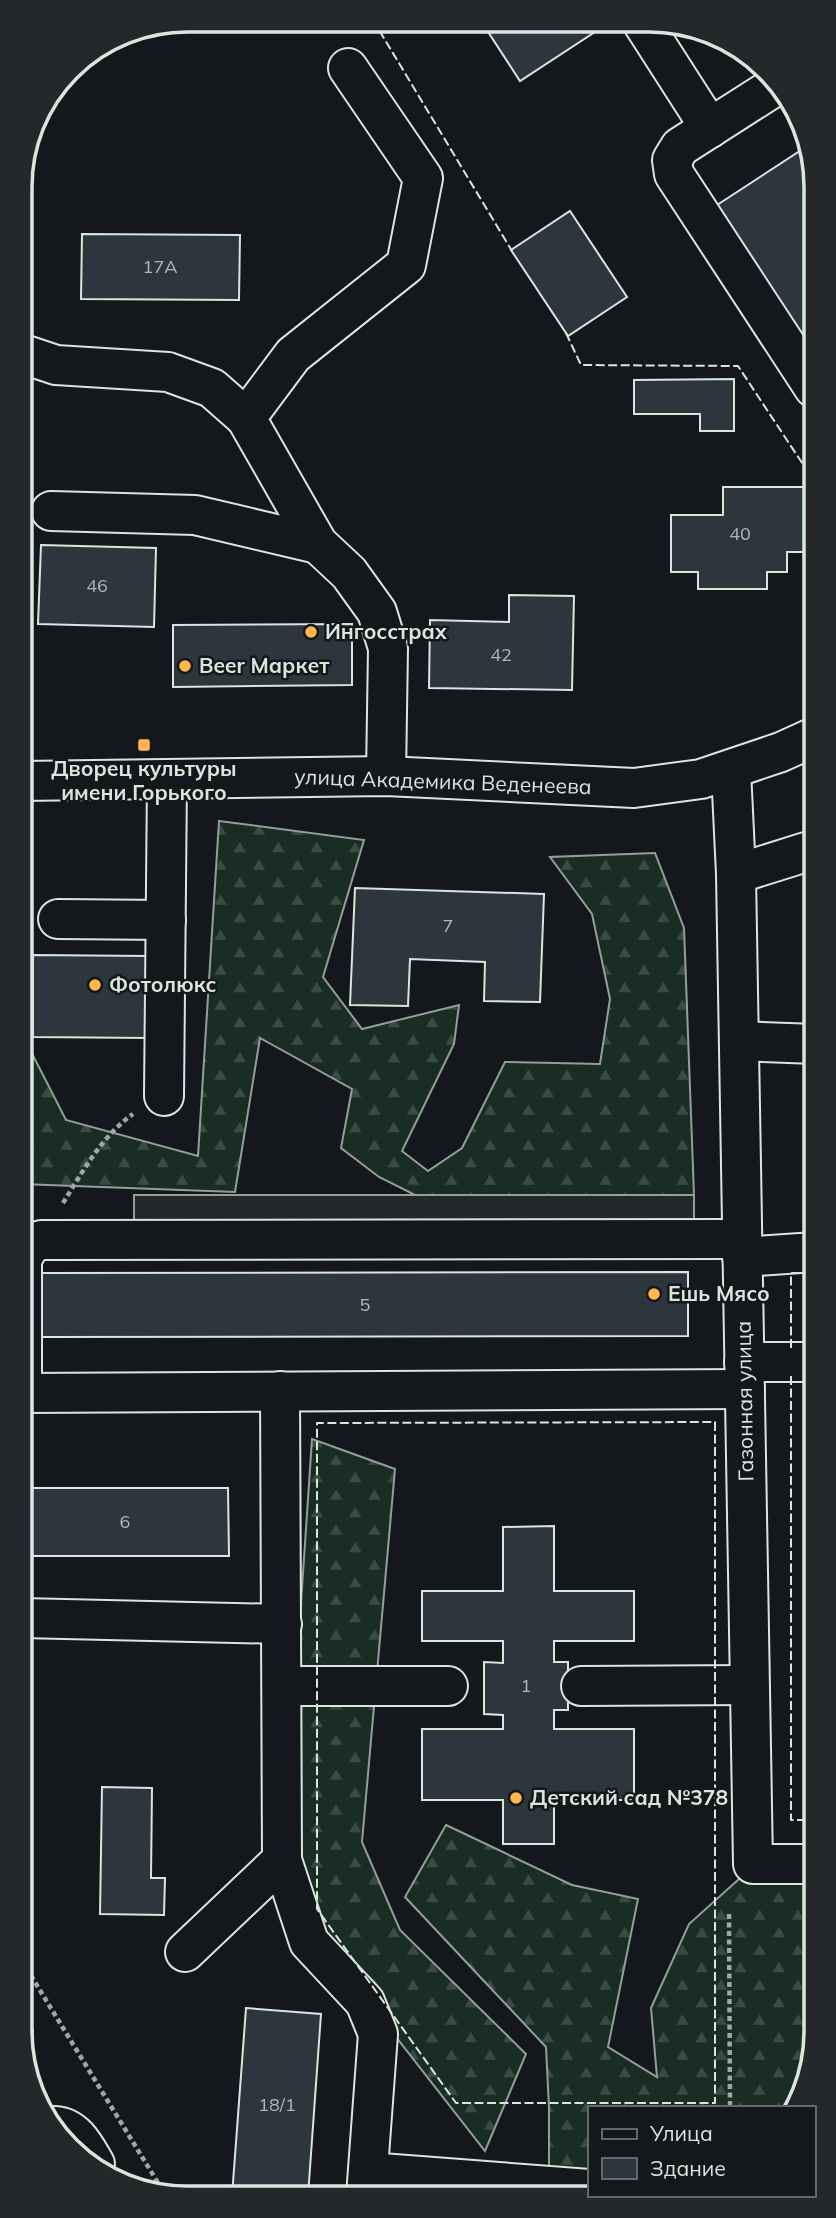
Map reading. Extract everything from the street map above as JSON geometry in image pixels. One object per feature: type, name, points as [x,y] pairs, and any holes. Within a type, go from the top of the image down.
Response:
[{"type":"street","points":[[648,32],[710,128]]},
{"type":"street","points":[[246,418],[293,355],[406,265],[423,178],[348,68]]},
{"type":"street","points":[[770,89],[680,146],[672,160],[674,174],[804,373]]},
{"type":"street","points":[[32,357],[56,365],[168,372],[212,388],[246,418],[318,544],[349,573],[377,611],[388,648],[386,776]]},
{"type":"street","points":[[51,511],[195,515],[318,544]]},
{"type":"street","name":"улица Академика Веденеева","points":[[32,781],[386,776],[634,788],[684,782],[731,770],[804,742]]},
{"type":"street","name":"Газонная улица","points":[[731,770],[736,874],[752,1864],[804,1864]]},
{"type":"street","points":[[164,1096],[167,779]]},
{"type":"street","points":[[736,874],[804,853]]},
{"type":"street","points":[[58,919],[166,920]]},
{"type":"street","points":[[739,1041],[804,1044]]},
{"type":"street","points":[[32,1244],[41,1240],[742,1248],[804,1251]]},
{"type":"street","points":[[32,1393],[280,1391],[744,1376],[804,1364]]},
{"type":"street","points":[[280,1391],[282,1860],[309,1942],[365,2002],[378,2034],[367,2184],[456,2186]]},
{"type":"street","points":[[32,1618],[282,1624]]},
{"type":"street","points":[[581,1686],[749,1685]]},
{"type":"street","points":[[282,1686],[448,1686]]},
{"type":"street","points":[[185,1952],[282,1860]]},
{"type":"street","points":[[64,2127],[75,2134],[84,2148]]},
{"type":"path","points":[[41,1240],[87,1163],[120,1123],[164,1096]]},
{"type":"path","points":[[729,1914],[730,2106]]},
{"type":"path","points":[[32,1977],[159,2184]]},
{"type":"green space","points":[[219,821],[364,840],[323,977],[362,1029],[459,1005],[454,1044],[402,1151],[428,1171],[462,1148],[505,1062],[600,1064],[610,999],[592,914],[550,857],[655,853],[684,928],[694,1195],[415,1195],[379,1177],[341,1148],[352,1089],[260,1038],[235,1192],[32,1184],[32,1054],[66,1120],[198,1156]]},
{"type":"green space","points":[[312,1439],[395,1469],[362,1842],[400,1930],[526,2054],[485,2151],[293,1905],[300,1618]]},
{"type":"green space","points":[[446,1825],[572,1885],[638,1899],[608,2047],[657,2077],[651,2008],[689,1924],[749,1870],[804,1873],[804,2042],[799,2072],[786,2106],[588,2106],[588,2186],[549,2186],[546,2047],[405,1897]]},
{"type":"shaded area","points":[[134,1195],[694,1195],[694,1224],[134,1225]]},
{"type":"building","points":[[488,32],[595,32],[520,81]]},
{"type":"building","points":[[800,151],[804,186],[804,344],[714,207]]},
{"type":"building","points":[[570,211],[627,297],[568,336],[511,250]]},
{"type":"building","points":[[82,234],[240,235],[239,300],[81,299]]},
{"type":"building","points":[[734,379],[734,431],[700,431],[700,414],[634,414],[634,380]]},
{"type":"building","points":[[723,487],[804,487],[804,552],[787,552],[787,572],[767,572],[767,589],[698,589],[698,572],[671,572],[671,515],[723,515]]},
{"type":"building","points":[[41,545],[156,548],[154,627],[38,624]]},
{"type":"building","points":[[509,595],[574,596],[572,690],[429,688],[430,620],[509,622]]},
{"type":"building","points":[[352,624],[352,685],[173,687],[173,625]]},
{"type":"building","points":[[355,888],[544,894],[540,1002],[484,1001],[485,962],[410,959],[408,1006],[350,1005]]},
{"type":"building","points":[[33,955],[148,956],[148,1038],[33,1037]]},
{"type":"building","points":[[688,1272],[688,1336],[41,1337],[41,1273]]},
{"type":"building","points":[[32,1488],[228,1488],[229,1556],[32,1556]]},
{"type":"building","points":[[554,1526],[554,1591],[634,1591],[634,1641],[554,1641],[554,1662],[568,1662],[568,1710],[554,1710],[554,1729],[634,1729],[634,1800],[554,1800],[554,1844],[503,1844],[503,1800],[422,1800],[422,1729],[503,1729],[503,1715],[484,1714],[484,1662],[503,1663],[503,1641],[422,1641],[422,1591],[503,1591],[503,1527]]},
{"type":"building","points":[[102,1787],[152,1788],[151,1878],[165,1878],[164,1915],[100,1914]]},
{"type":"building","points":[[246,2008],[321,2014],[309,2186],[233,2186]]},
{"type":"fence","points":[[380,32],[512,251]]},
{"type":"fence","points":[[566,333],[581,365],[738,366],[804,466]]},
{"type":"fence","points":[[791,1348],[791,1273],[804,1273]]},
{"type":"fence","points":[[791,1376],[791,1820],[804,1820]]},
{"type":"fence","points":[[715,1422],[715,2103],[456,2103],[317,1909],[317,1423],[715,1422]]},
{"type":"place","name":"Ингосстрах","points":[[311,632]]},
{"type":"place","name":"Beer Маркет","points":[[185,666]]},
{"type":"place","name":"Дворец культуры имени Горького","points":[[144,745]]},
{"type":"place","name":"Фотолюкс","points":[[95,985]]},
{"type":"place","name":"Ешь Мясо","points":[[654,1294]]},
{"type":"place","name":"Детский сад №378","points":[[516,1798]]}]
